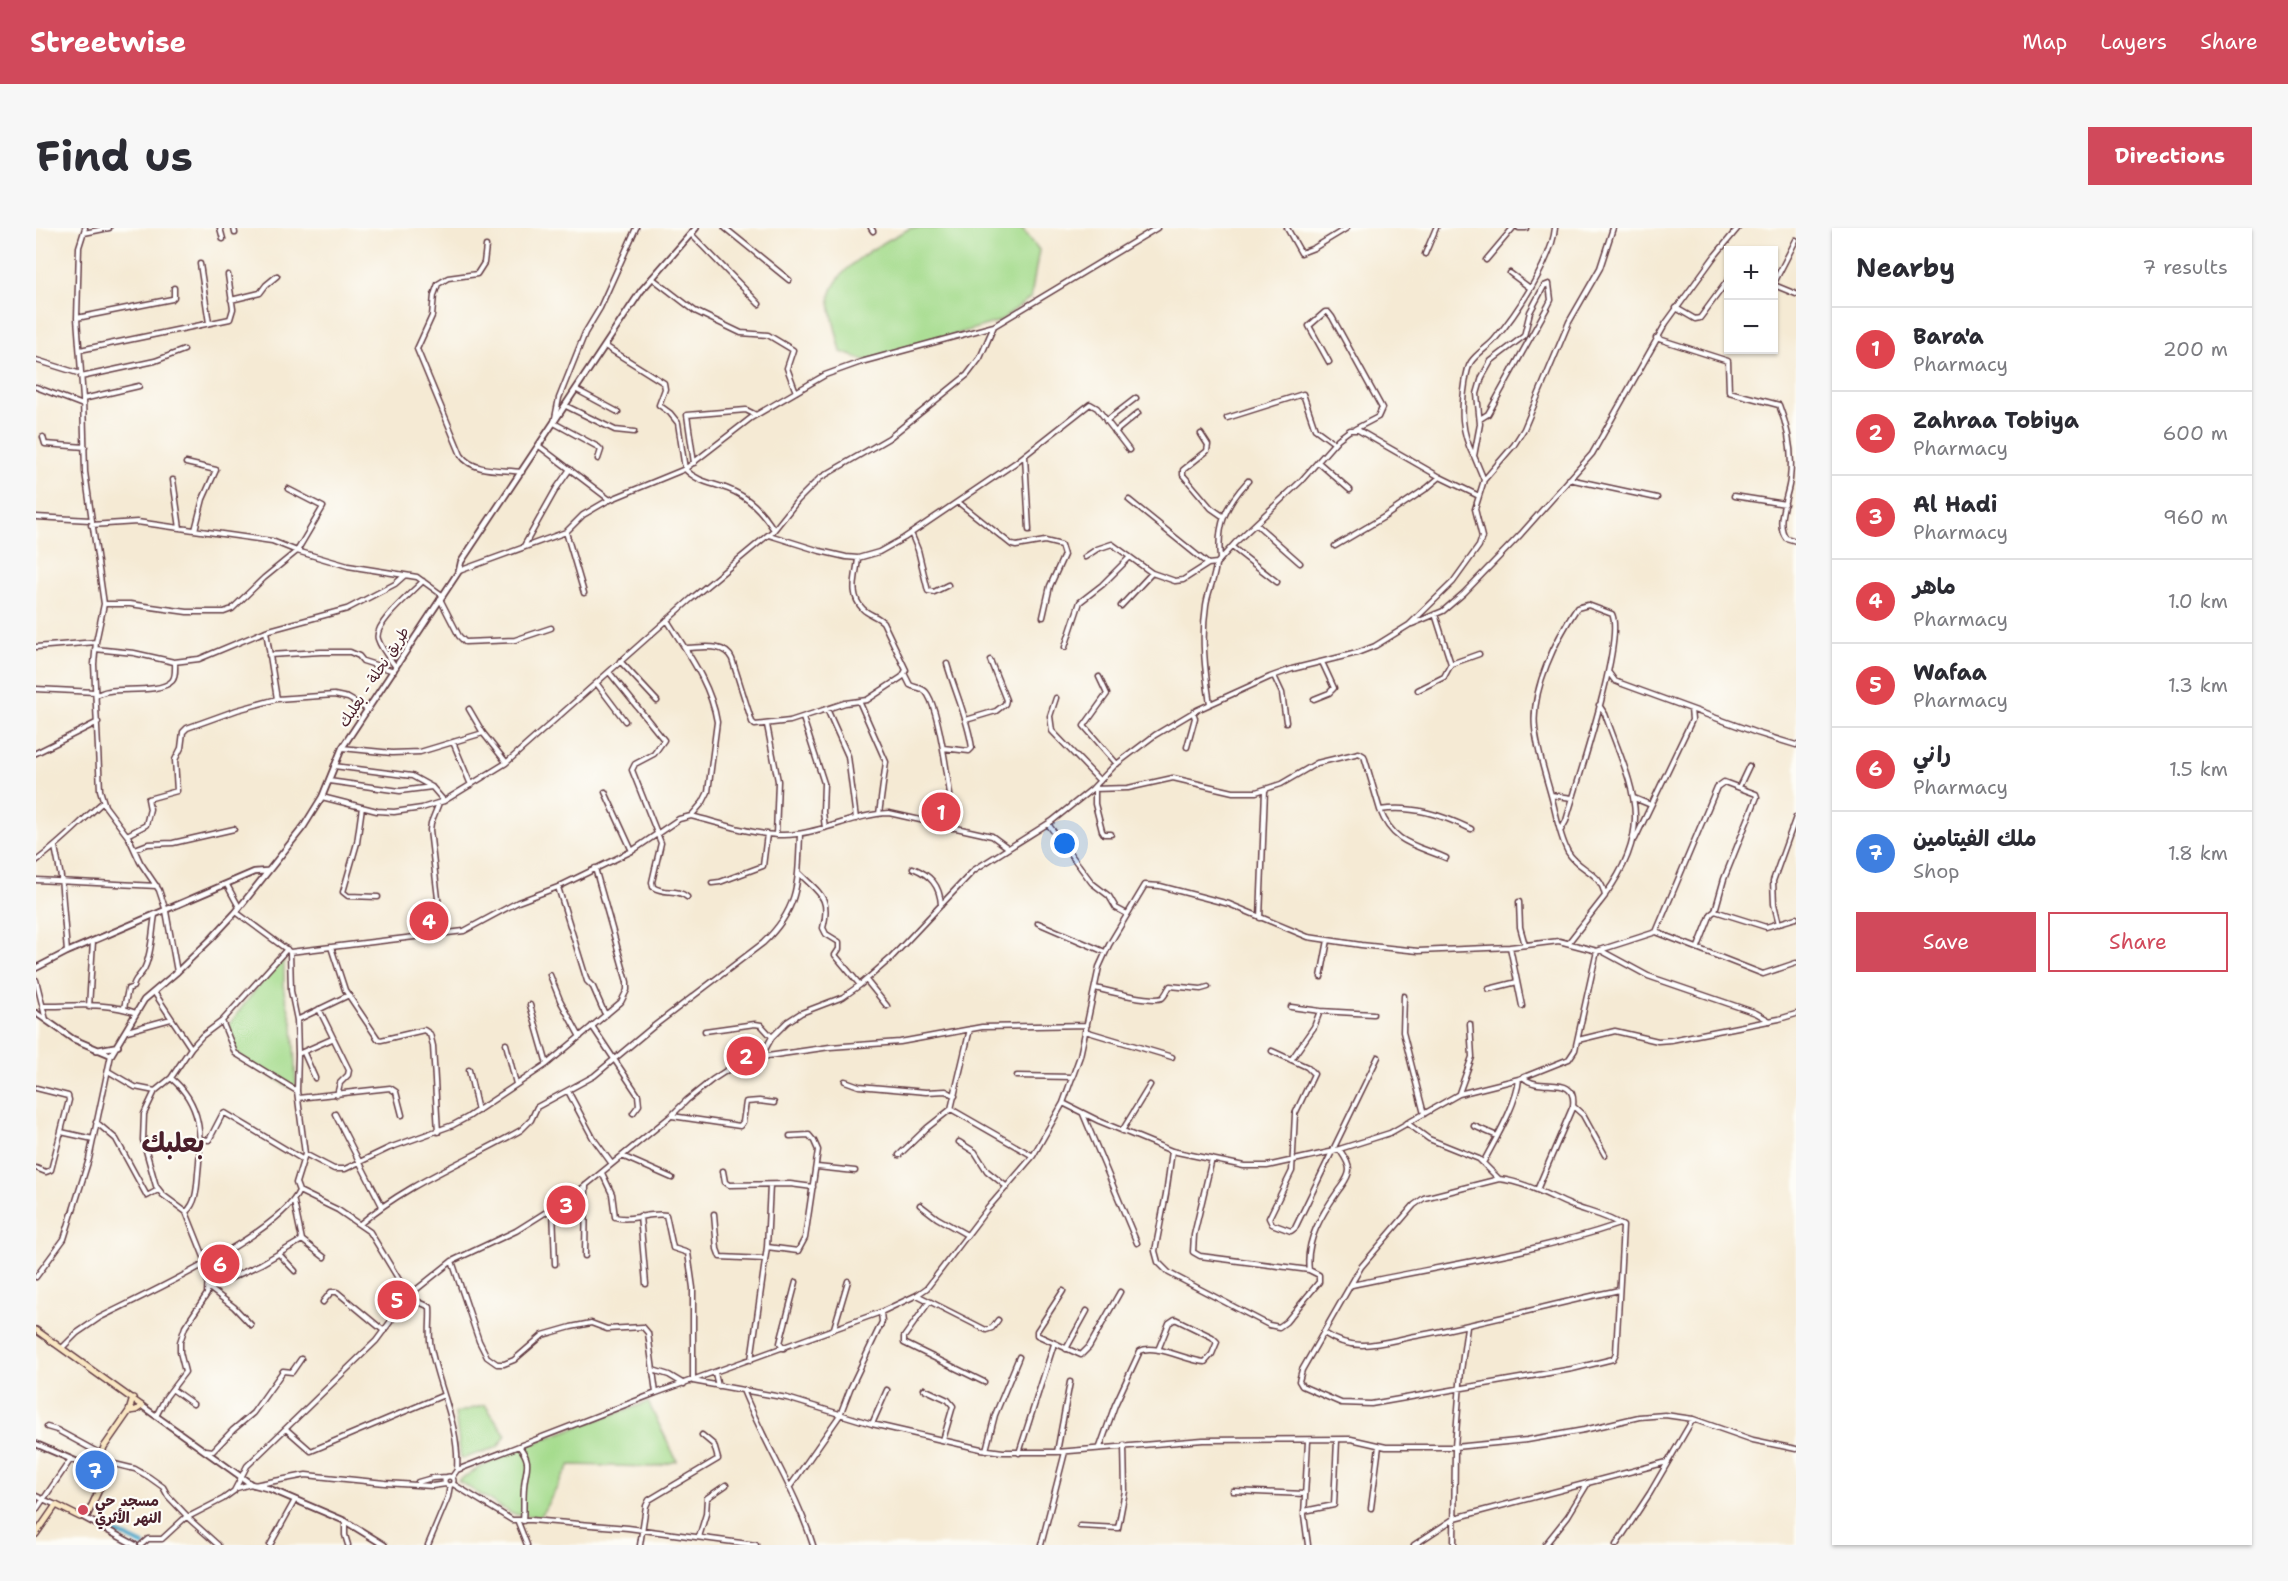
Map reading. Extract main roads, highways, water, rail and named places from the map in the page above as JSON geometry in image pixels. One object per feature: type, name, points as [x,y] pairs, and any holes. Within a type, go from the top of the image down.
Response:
[{"type":"main road","points":[[36,1330],[142,1406],[129,1411]]},
{"type":"main road","points":[[36,1534],[56,1505],[82,1517],[89,1512],[102,1483],[104,1447],[129,1411],[132,1398]]},
{"type":"waterway","points":[[115,1532],[143,1545]]},
{"type":"place","name":"Bara'a","points":[[941,812]]},
{"type":"place","name":"ماهر","points":[[429,921]]},
{"type":"place","name":"Zahraa Tobiya","points":[[746,1056]]},
{"type":"place","name":"Al Hadi","points":[[566,1205]]},
{"type":"place","name":"راني","points":[[220,1264]]},
{"type":"place","name":"Wafaa","points":[[397,1300]]},
{"type":"place","name":"ملك الفيتامين","points":[[95,1470]]},
{"type":"place","name":"مسجد حي النهر الأثري","points":[[83,1510]]},
{"type":"district","name":"بعلبك","points":[[173,1143]]}]
